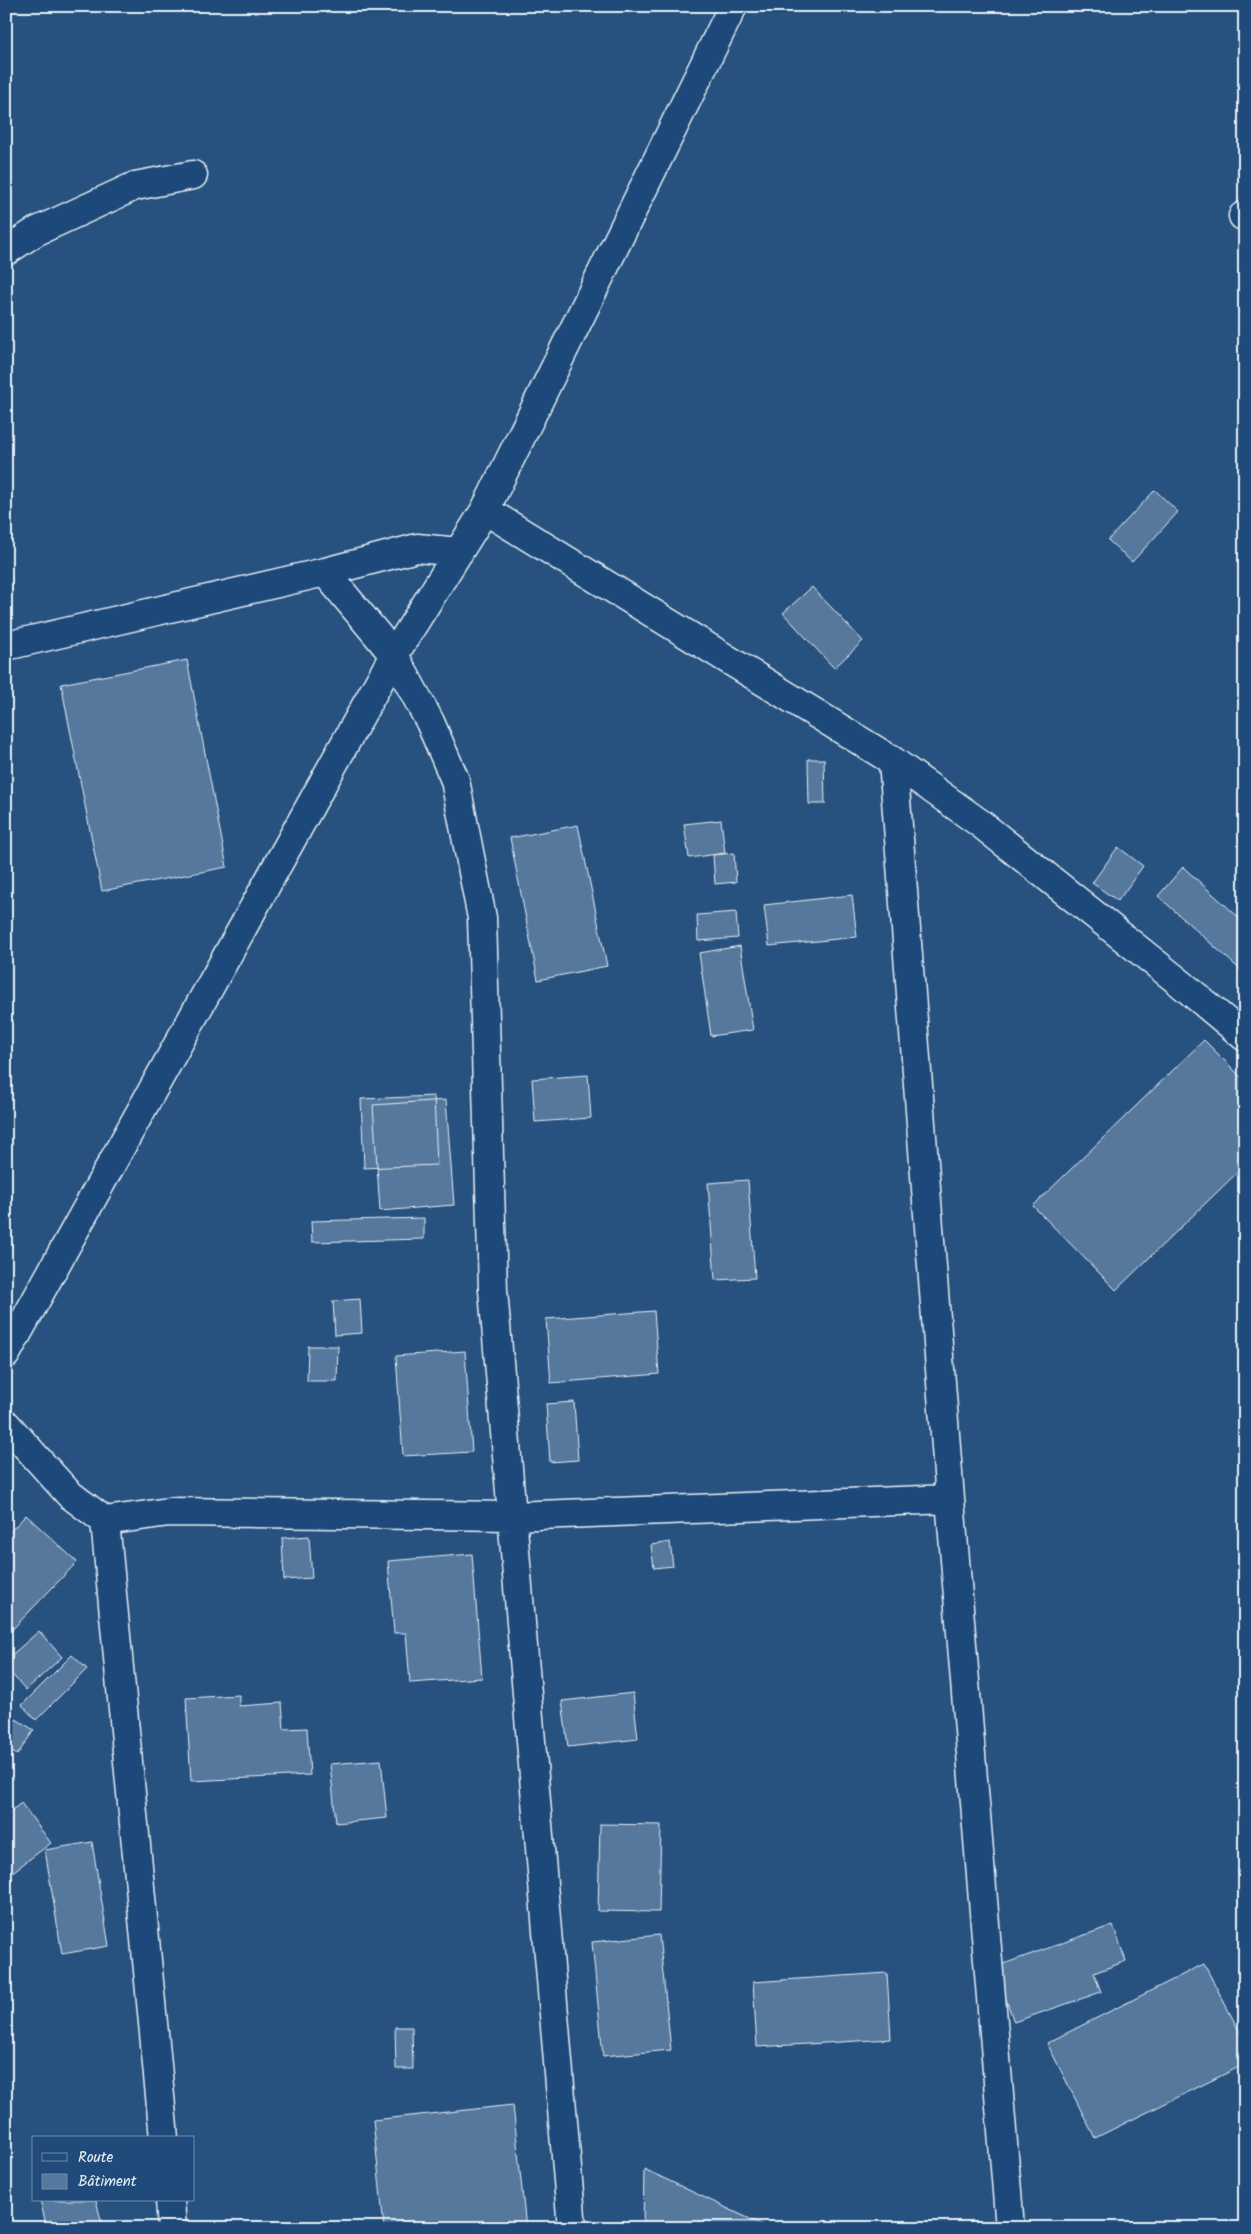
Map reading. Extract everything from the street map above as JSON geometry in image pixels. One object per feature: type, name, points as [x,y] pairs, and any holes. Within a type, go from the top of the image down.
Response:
[{"type":"street","points":[[6,1354],[394,655],[485,510],[733,6]]},
{"type":"street","points":[[6,251],[35,232],[135,186],[193,175]]},
{"type":"street","points":[[485,510],[893,761],[981,824],[1179,982],[1245,1038]]},
{"type":"street","points":[[6,646],[325,572],[417,548],[459,552]]},
{"type":"street","points":[[325,572],[394,655],[430,722],[455,780],[482,918],[493,1290],[572,2228]]},
{"type":"street","points":[[893,761],[950,1499],[1010,2228]]},
{"type":"street","points":[[6,1424],[69,1494],[106,1521],[169,1512],[512,1516],[950,1499]]},
{"type":"street","points":[[106,1521],[164,2136]]},
{"type":"street","points":[[170,2202],[172,2228]]},
{"type":"building","points":[[1155,490],[1178,512],[1132,562],[1108,540]]},
{"type":"building","points":[[812,587],[863,641],[834,668],[783,613]]},
{"type":"building","points":[[187,660],[227,867],[102,891],[61,684]]},
{"type":"building","points":[[808,759],[824,759],[825,804],[809,804]]},
{"type":"building","points":[[721,820],[725,853],[689,858],[684,824]]},
{"type":"building","points":[[578,825],[607,966],[538,980],[510,838]]},
{"type":"building","points":[[1118,847],[1143,866],[1118,901],[1092,883]]},
{"type":"building","points":[[734,853],[736,882],[715,884],[713,855]]},
{"type":"building","points":[[1183,867],[1245,923],[1245,974],[1158,896]]},
{"type":"building","points":[[852,895],[857,937],[769,946],[764,905]]},
{"type":"building","points":[[736,912],[738,938],[698,941],[697,915]]},
{"type":"building","points":[[740,946],[753,1030],[711,1036],[699,953]]},
{"type":"building","points":[[1204,1040],[1245,1081],[1245,1165],[1116,1290],[1033,1206]]},
{"type":"building","points":[[588,1075],[591,1118],[535,1122],[532,1079]]},
{"type":"building","points":[[434,1096],[437,1165],[364,1168],[361,1099]]},
{"type":"building","points":[[446,1100],[454,1205],[380,1211],[373,1105]]},
{"type":"building","points":[[748,1180],[755,1278],[715,1280],[708,1183]]},
{"type":"building","points":[[424,1218],[424,1239],[312,1242],[311,1221]]},
{"type":"building","points":[[360,1299],[362,1333],[335,1335],[333,1301]]},
{"type":"building","points":[[654,1311],[659,1374],[551,1383],[546,1319]]},
{"type":"building","points":[[308,1346],[338,1346],[337,1381],[307,1381]]},
{"type":"building","points":[[465,1351],[472,1452],[403,1456],[396,1356]]},
{"type":"building","points":[[574,1402],[578,1460],[550,1462],[546,1404]]},
{"type":"building","points":[[26,1515],[77,1562],[6,1636],[6,1536]]},
{"type":"building","points":[[309,1536],[312,1578],[284,1580],[282,1538]]},
{"type":"building","points":[[670,1542],[673,1566],[654,1568],[651,1545]]},
{"type":"building","points":[[472,1554],[482,1678],[410,1683],[406,1633],[394,1633],[388,1561]]},
{"type":"building","points":[[39,1631],[62,1657],[26,1690],[6,1668],[6,1660]]},
{"type":"building","points":[[72,1655],[87,1669],[36,1720],[22,1705]]},
{"type":"building","points":[[633,1693],[638,1739],[568,1747],[562,1701]]},
{"type":"building","points":[[239,1695],[239,1706],[282,1703],[284,1729],[307,1728],[310,1775],[191,1781],[186,1698]]},
{"type":"building","points":[[16,1719],[34,1730],[17,1755],[6,1748],[6,1734]]},
{"type":"building","points":[[381,1760],[387,1818],[336,1823],[330,1764]]},
{"type":"building","points":[[21,1803],[51,1843],[6,1877],[6,1815]]},
{"type":"building","points":[[600,1824],[661,1825],[659,1912],[598,1911]]},
{"type":"building","points":[[92,1842],[109,1946],[62,1954],[45,1850]]},
{"type":"building","points":[[1113,1925],[1126,1961],[1094,1973],[1101,1992],[1014,2022],[995,1967]]},
{"type":"building","points":[[659,1935],[671,2050],[603,2056],[592,1942]]},
{"type":"building","points":[[1204,1964],[1245,2042],[1245,2064],[1095,2138],[1047,2043]]},
{"type":"building","points":[[887,1973],[891,2039],[757,2047],[753,1982]]},
{"type":"building","points":[[395,2027],[412,2027],[413,2069],[396,2069]]},
{"type":"building","points":[[513,2105],[526,2228],[384,2228],[373,2120]]},
{"type":"building","points":[[644,2169],[769,2228],[643,2228]]},
{"type":"building","points":[[40,2202],[96,2202],[103,2228],[47,2228]]}]
